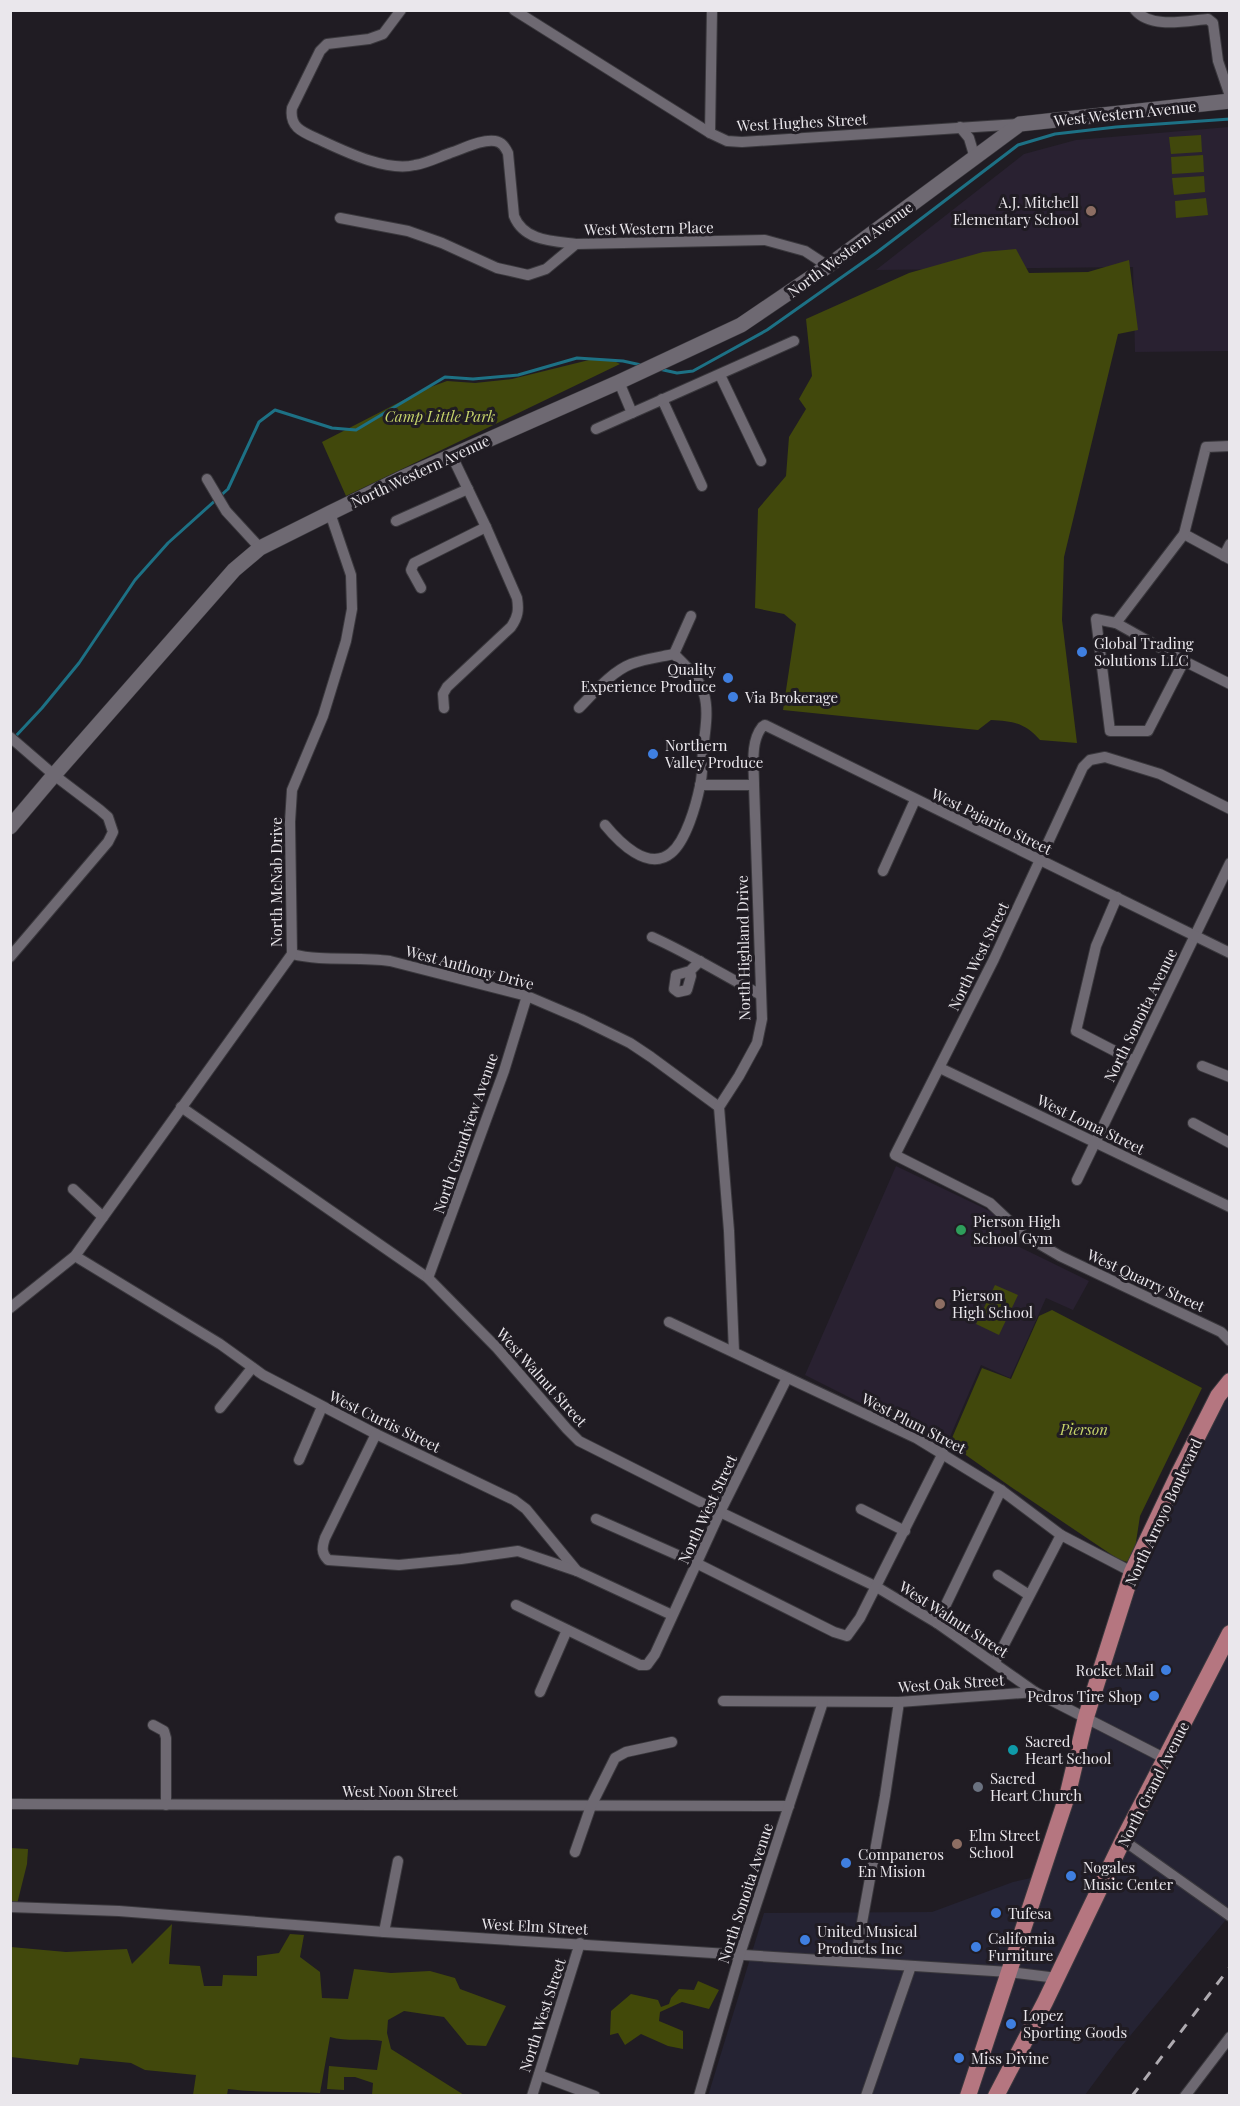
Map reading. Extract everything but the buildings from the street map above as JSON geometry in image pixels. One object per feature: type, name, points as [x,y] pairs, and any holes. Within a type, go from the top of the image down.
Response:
[{"type":"main road","name":"North Arroyo Boulevard","points":[[968,2096],[1068,1793],[1086,1717],[1132,1572],[1218,1396],[1230,1381]]},
{"type":"main road","name":"North Grand Avenue","points":[[996,2096],[1230,1633]]},
{"type":"street","points":[[400,10],[383,34],[369,39],[327,44],[320,51],[292,108],[293,124],[303,132],[363,159],[401,167],[414,166],[472,146],[495,141],[505,147],[514,216],[523,230],[535,238],[576,244]]},
{"type":"street","name":"West Hughes Street","points":[[514,10],[710,133],[727,141],[742,142],[1020,124]]},
{"type":"street","points":[[710,133],[712,10]]},
{"type":"street","points":[[1135,10],[1144,19],[1168,22],[1208,20],[1213,23],[1218,61],[1227,76],[1230,96]]},
{"type":"street","name":"West Western Avenue","points":[[1020,124],[1230,101]]},
{"type":"street","name":"North Western Avenue","points":[[10,827],[234,570],[260,548],[452,456],[741,325],[828,266],[1020,124]]},
{"type":"street","points":[[960,127],[969,138],[975,158]]},
{"type":"street","name":"West Western Place","points":[[340,218],[408,231],[442,243],[497,268],[528,274],[546,269],[576,244],[765,240],[805,251],[828,266]]},
{"type":"street","points":[[596,429],[794,341]]},
{"type":"street","points":[[720,375],[761,461]]},
{"type":"street","points":[[619,382],[632,413]]},
{"type":"street","points":[[662,399],[702,486]]},
{"type":"street","points":[[1116,623],[1184,534],[1206,447],[1230,446]]},
{"type":"street","points":[[444,708],[443,694],[447,687],[511,627],[519,608],[517,598],[486,527],[452,456]]},
{"type":"street","points":[[207,479],[226,511],[260,548]]},
{"type":"street","points":[[396,521],[468,489]]},
{"type":"street","name":"North McNab Drive","points":[[10,1308],[75,1256],[292,954],[290,822],[292,790],[323,716],[346,641],[352,609],[351,574],[330,513]]},
{"type":"street","points":[[421,588],[411,568],[414,563],[486,527]]},
{"type":"street","points":[[1184,534],[1227,558],[1230,544]]},
{"type":"street","points":[[674,654],[691,616]]},
{"type":"street","points":[[1184,662],[1148,731],[1110,731],[1096,619],[1116,623],[1184,662],[1230,684]]},
{"type":"street","points":[[579,708],[599,688],[631,664],[674,654]]},
{"type":"street","points":[[605,825],[615,837],[635,853],[647,858],[658,858],[670,854],[686,830],[700,785],[706,712],[705,696],[695,676],[674,654]]},
{"type":"street","name":"West Pajarito Street","points":[[754,748],[759,729],[765,725],[1230,953]]},
{"type":"street","points":[[10,737],[100,810],[112,826],[111,837],[10,957]]},
{"type":"street","name":"North Highland Drive","points":[[719,1107],[757,1043],[762,1019],[754,748]]},
{"type":"street","name":"North West Street","points":[[896,1155],[999,949],[1083,767],[1090,760],[1105,757],[1160,774],[1230,809]]},
{"type":"street","points":[[700,785],[754,785]]},
{"type":"street","points":[[883,871],[915,800]]},
{"type":"street","name":"North Sonoita Avenue","points":[[1077,1180],[1230,863]]},
{"type":"street","points":[[1118,897],[1096,946],[1076,1031],[1134,1061]]},
{"type":"street","points":[[652,937],[690,954],[761,995]]},
{"type":"street","name":"West Anthony Drive","points":[[292,954],[308,958],[364,958],[390,961],[527,996],[630,1043],[719,1107]]},
{"type":"street","points":[[690,971],[700,961]]},
{"type":"street","name":"North Grandview Avenue","points":[[428,1278],[504,1071],[527,996]]},
{"type":"street","points":[[1202,1066],[1230,1077]]},
{"type":"street","name":"West Loma Street","points":[[940,1068],[1230,1207]]},
{"type":"street","name":"West Walnut Street","points":[[181,1107],[428,1278],[497,1348],[579,1441],[875,1586],[937,1623],[1035,1692]]},
{"type":"street","points":[[719,1107],[729,1231],[734,1352]]},
{"type":"street","points":[[1193,1123],[1230,1143]]},
{"type":"street","name":"West Quarry Street","points":[[896,1155],[990,1203],[1024,1235],[1060,1256],[1221,1332],[1230,1341]]},
{"type":"street","points":[[73,1189],[103,1216]]},
{"type":"street","name":"West Curtis Street","points":[[75,1256],[220,1344],[252,1368],[321,1407],[514,1500],[526,1509],[577,1571],[672,1615]]},
{"type":"street","name":"West Plum Street","points":[[669,1322],[943,1453],[1001,1490],[1061,1535],[1132,1572]]},
{"type":"street","points":[[220,1408],[252,1368]]},
{"type":"street","name":"North West Street","points":[[567,1630],[640,1665],[647,1665],[787,1378]]},
{"type":"street","points":[[299,1460],[321,1407]]},
{"type":"street","points":[[376,1434],[325,1538],[322,1547],[328,1560],[399,1565],[518,1551],[577,1571]]},
{"type":"street","points":[[596,1519],[698,1563],[844,1637],[849,1635],[860,1618],[943,1453]]},
{"type":"street","points":[[937,1623],[1001,1490]]},
{"type":"street","points":[[861,1509],[905,1531]]},
{"type":"street","points":[[994,1662],[1061,1535]]},
{"type":"street","points":[[998,1575],[1029,1595]]},
{"type":"street","points":[[516,1605],[567,1630],[540,1692]]},
{"type":"street","points":[[1035,1692],[1166,1759]]},
{"type":"street","name":"West Oak Street","points":[[723,1701],[899,1702],[1035,1692]]},
{"type":"street","name":"North Sonoita Avenue","points":[[699,2096],[740,1954],[823,1702]]},
{"type":"street","points":[[855,1961],[885,1796],[899,1702]]},
{"type":"street","points":[[153,1725],[164,1731],[166,1738],[166,1805]]},
{"type":"street","points":[[575,1852],[591,1806],[615,1758],[626,1752],[672,1742]]},
{"type":"street","name":"West Noon Street","points":[[10,1804],[789,1806]]},
{"type":"street","points":[[1124,1840],[1230,1916]]},
{"type":"street","points":[[384,1932],[398,1861]]},
{"type":"street","name":"West Elm Street","points":[[10,1907],[119,1911],[384,1932],[1009,1972],[1057,1978]]},
{"type":"street","name":"North West Street","points":[[532,2096],[580,1943]]},
{"type":"street","points":[[866,2096],[911,1966]]},
{"type":"street","points":[[1185,2096],[1230,2037]]},
{"type":"street","points":[[539,2075],[595,2096]]},
{"type":"shaded area","name":"A.J. Mitchell Elementary School","points":[[1229,127],[1229,351],[1135,352],[1133,267],[876,270],[1024,154],[1076,140]]},
{"type":"shaded area","name":"Pierson High School","points":[[896,1166],[996,1214],[1003,1239],[1089,1281],[1073,1310],[1046,1298],[1010,1378],[981,1365],[946,1446],[805,1375]]},
{"type":"shaded area","points":[[1229,1396],[1229,1916],[1116,2053],[1085,2095],[708,2096],[764,1913],[932,1912],[1013,1882],[1050,1874],[1078,1767],[1127,1605],[1196,1447]]},
{"type":"green space","points":[[1201,135],[1202,152],[1171,154],[1169,137]]},
{"type":"green space","points":[[1203,155],[1204,172],[1172,174],[1171,157]]},
{"type":"green space","points":[[1204,176],[1205,192],[1174,195],[1172,178]]},
{"type":"green space","points":[[1206,198],[1208,215],[1176,218],[1175,201]]},
{"type":"green space","points":[[1016,249],[1029,273],[1088,272],[1129,260],[1138,330],[1118,334],[1064,557],[1062,620],[1077,743],[1040,740],[1024,726],[1006,721],[991,720],[978,730],[783,710],[796,624],[784,614],[755,608],[758,509],[786,476],[789,437],[806,409],[799,399],[812,376],[806,319],[909,273],[983,252]]},
{"type":"green space","name":"Camp Little Park","points":[[589,360],[612,360],[620,364],[346,496],[322,442],[425,389],[447,381],[475,383],[512,379]]},
{"type":"green space","points":[[995,1285],[1018,1295],[999,1335],[976,1324]]},
{"type":"green space","name":"Pierson","points":[[1052,1310],[1202,1388],[1140,1516],[1134,1555],[1132,1560],[1127,1562],[1118,1559],[949,1445],[982,1368],[1011,1379],[1039,1316]]},
{"type":"green space","points":[[10,1848],[28,1849],[27,1864],[17,1904],[10,1904]]},
{"type":"green space","points":[[172,1924],[169,1964],[200,1966],[204,1986],[222,1986],[223,1975],[257,1976],[257,1956],[279,1953],[290,1934],[304,1935],[300,1957],[320,1972],[322,1998],[348,1999],[354,1969],[391,1973],[430,1971],[455,1978],[460,1989],[506,2006],[486,2046],[467,2045],[444,2017],[404,2011],[388,2020],[387,2033],[391,2049],[464,2095],[372,2095],[373,2083],[355,2077],[344,2077],[344,2090],[327,2089],[329,2066],[377,2070],[382,2041],[375,2040],[330,2037],[320,2093],[228,2089],[227,2095],[193,2095],[196,2075],[145,2070],[131,2063],[80,2058],[78,2065],[11,2057],[11,1947],[66,1952],[127,1949],[132,1964]]},
{"type":"green space","points":[[698,1981],[719,1990],[709,2009],[682,2002],[660,2012],[659,2021],[683,2031],[683,2049],[668,2046],[641,2034],[625,2045],[618,2033],[610,2035],[611,2011],[631,1994],[658,2000],[661,2007],[669,2004],[679,1989],[694,1990]]},
{"type":"waterway","points":[[659,369],[677,373],[693,371],[767,330],[876,253],[1018,145],[1055,134],[1230,119]]},
{"type":"waterway","points":[[14,738],[79,663],[135,580],[168,543],[228,489],[259,422],[275,410],[332,428],[356,430],[445,377],[473,379],[518,375],[577,358],[623,361],[641,365]]},
{"type":"railway","points":[[1132,2096],[1230,1967]]},
{"type":"place","name":"A.J. Mitchell Elementary School","points":[[1091,211]]},
{"type":"place","name":"Global Trading Solutions LLC","points":[[1082,652]]},
{"type":"place","name":"Quality Experience Produce","points":[[728,678]]},
{"type":"place","name":"Via Brokerage","points":[[733,697]]},
{"type":"place","name":"Northern Valley Produce","points":[[653,754]]},
{"type":"place","name":"Pierson High School Gym","points":[[961,1230]]},
{"type":"place","name":"Pierson High School","points":[[940,1304]]},
{"type":"place","name":"Rocket Mail","points":[[1166,1670]]},
{"type":"place","name":"Pedros Tire Shop","points":[[1154,1696]]},
{"type":"place","name":"Sacred Heart School","points":[[1013,1750]]},
{"type":"place","name":"Sacred Heart Church","points":[[978,1787]]},
{"type":"place","name":"Elm Street School","points":[[957,1844]]},
{"type":"place","name":"Companeros En Mision","points":[[846,1863]]},
{"type":"place","name":"Nogales Music Center","points":[[1071,1876]]},
{"type":"place","name":"Tufesa","points":[[996,1913]]},
{"type":"place","name":"United Musical Products Inc","points":[[805,1940]]},
{"type":"place","name":"California Furniture","points":[[976,1947]]},
{"type":"place","name":"Lopez Sporting Goods","points":[[1011,2024]]},
{"type":"place","name":"Miss Divine","points":[[959,2058]]}]
